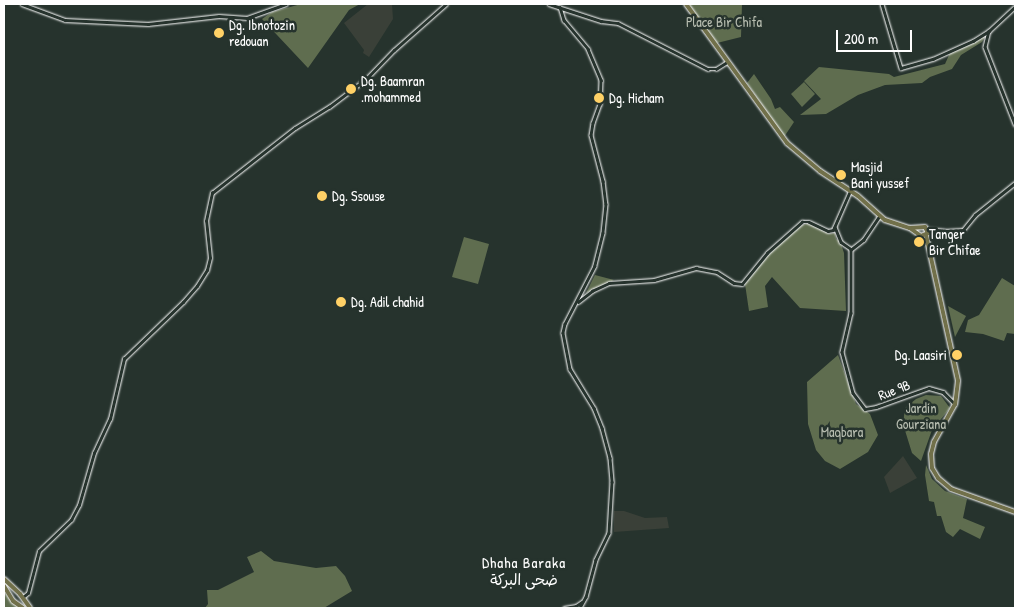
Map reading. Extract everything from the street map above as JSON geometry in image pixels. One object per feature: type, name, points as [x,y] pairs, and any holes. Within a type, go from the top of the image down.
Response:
[{"type":"main road","points":[[686,4],[785,141],[820,171],[850,191],[889,222],[925,234]]},
{"type":"main road","points":[[910,228],[920,228]]},
{"type":"main road","points":[[920,228],[918,232],[925,234]]},
{"type":"main road","points":[[920,228],[925,234],[928,246],[958,381],[955,404],[934,442],[931,458],[934,472],[951,489],[1015,512]]},
{"type":"main road","points":[[4,579],[30,608]]},
{"type":"main road","points":[[4,586],[23,608]]},
{"type":"main road","points":[[12,597],[18,593]]},
{"type":"main road","points":[[17,603],[22,598]]},
{"type":"street","points":[[22,4],[65,20],[148,24],[219,16],[246,18],[286,4]]},
{"type":"street","points":[[22,598],[28,593],[39,551],[71,520],[79,504],[94,453],[110,419],[122,363],[129,352],[184,302],[207,270],[210,258],[206,221],[212,193],[295,128],[329,107],[366,79],[394,50],[446,4]]},
{"type":"street","points":[[549,4],[601,21],[618,23],[708,69],[716,69],[727,62]]},
{"type":"street","points":[[882,4],[901,68],[944,54],[989,31],[1015,7]]},
{"type":"street","points":[[560,7],[564,20],[588,49],[601,80],[600,104],[592,123],[591,135],[603,181],[606,204],[605,218],[595,266],[563,331],[565,353],[572,373],[601,423],[609,451],[612,482],[609,533],[596,560],[584,601],[576,608],[564,608]]},
{"type":"street","points":[[989,31],[985,47],[1015,124]]},
{"type":"street","points":[[925,234],[933,231],[963,230],[975,215],[1015,183]]},
{"type":"street","points":[[576,304],[592,291],[609,283],[654,280],[696,268],[716,272],[734,283],[742,284],[767,254],[802,222],[809,222],[830,231],[834,227],[850,191]]},
{"type":"street","points":[[834,227],[838,231],[842,242],[851,249],[864,240],[880,216]]},
{"type":"street","name":"Rue 9B","points":[[851,249],[851,310],[842,354],[853,393],[864,409],[876,407],[929,388],[943,392],[955,404]]},
{"type":"street","points":[[18,593],[29,588]]},
{"type":"shaded area","points":[[368,4],[392,4],[393,19],[369,57],[363,53],[364,50],[344,23]]},
{"type":"shaded area","points":[[903,456],[917,478],[890,493],[884,477]]},
{"type":"shaded area","points":[[614,511],[624,511],[645,518],[667,517],[669,528],[614,532]]},
{"type":"green space","points":[[301,4],[360,4],[349,10],[308,68],[262,19],[272,12]]},
{"type":"green space","name":"Place Bir Chifa","points":[[689,4],[742,4],[741,37],[717,43]]},
{"type":"green space","points":[[986,35],[982,42],[961,55],[952,69],[930,77],[922,83],[885,85],[858,95],[826,114],[800,115],[821,99],[804,81],[819,67],[889,74],[894,77],[945,64],[950,53]]},
{"type":"green space","points":[[754,74],[771,99],[775,109],[780,107],[794,122],[784,137],[747,83]]},
{"type":"green space","points":[[804,82],[815,94],[802,107],[791,94]]},
{"type":"green space","points":[[811,223],[829,234],[835,233],[836,239],[840,241],[844,253],[846,311],[800,308],[772,277],[765,286],[768,307],[749,311],[745,284],[766,257],[798,226]]},
{"type":"green space","points":[[464,237],[489,244],[478,284],[452,277]]},
{"type":"green space","points":[[595,275],[614,280],[586,293]]},
{"type":"green space","points":[[1002,278],[1015,286],[1015,334],[1007,333],[1004,341],[983,334],[965,332],[968,320],[979,315]]},
{"type":"green space","points":[[948,306],[966,316],[955,337]]},
{"type":"green space","name":"Maqbara","points":[[838,355],[856,404],[870,414],[878,435],[868,452],[840,469],[825,461],[816,450],[808,424],[807,382]]},
{"type":"green space","name":"Jardin Gourziana","points":[[926,395],[941,396],[950,408],[932,430],[921,461],[912,453],[903,424],[905,408],[916,399]]},
{"type":"green space","points":[[926,465],[932,479],[945,491],[967,499],[963,518],[985,527],[980,539],[960,529],[953,537],[946,532],[941,516],[937,516],[934,502],[929,501],[925,475]]},
{"type":"green space","points":[[261,551],[274,561],[316,568],[336,566],[345,576],[352,591],[324,608],[205,608],[208,604],[207,590],[218,590],[254,572],[247,557]]},
{"type":"green space","points":[[4,592],[8,597],[19,608],[4,608]]},
{"type":"place","name":"Dg. Ibnotozin redouan","points":[[219,33]]},
{"type":"place","name":"Dg. Baamran .mohammed","points":[[351,89]]},
{"type":"place","name":"Dg. Hicham","points":[[599,98]]},
{"type":"place","name":"Masjid Bani yussef","points":[[841,175]]},
{"type":"place","name":"Dg. Ssouse","points":[[322,196]]},
{"type":"place","name":"Tanger Bir Chifae","points":[[919,242]]},
{"type":"place","name":"Dg. Adil chahid","points":[[341,302]]},
{"type":"place","name":"Dg. Laasiri","points":[[957,355]]},
{"type":"district","name":"Dhaha Baraka ضحى البركة","points":[[524,570]]}]
